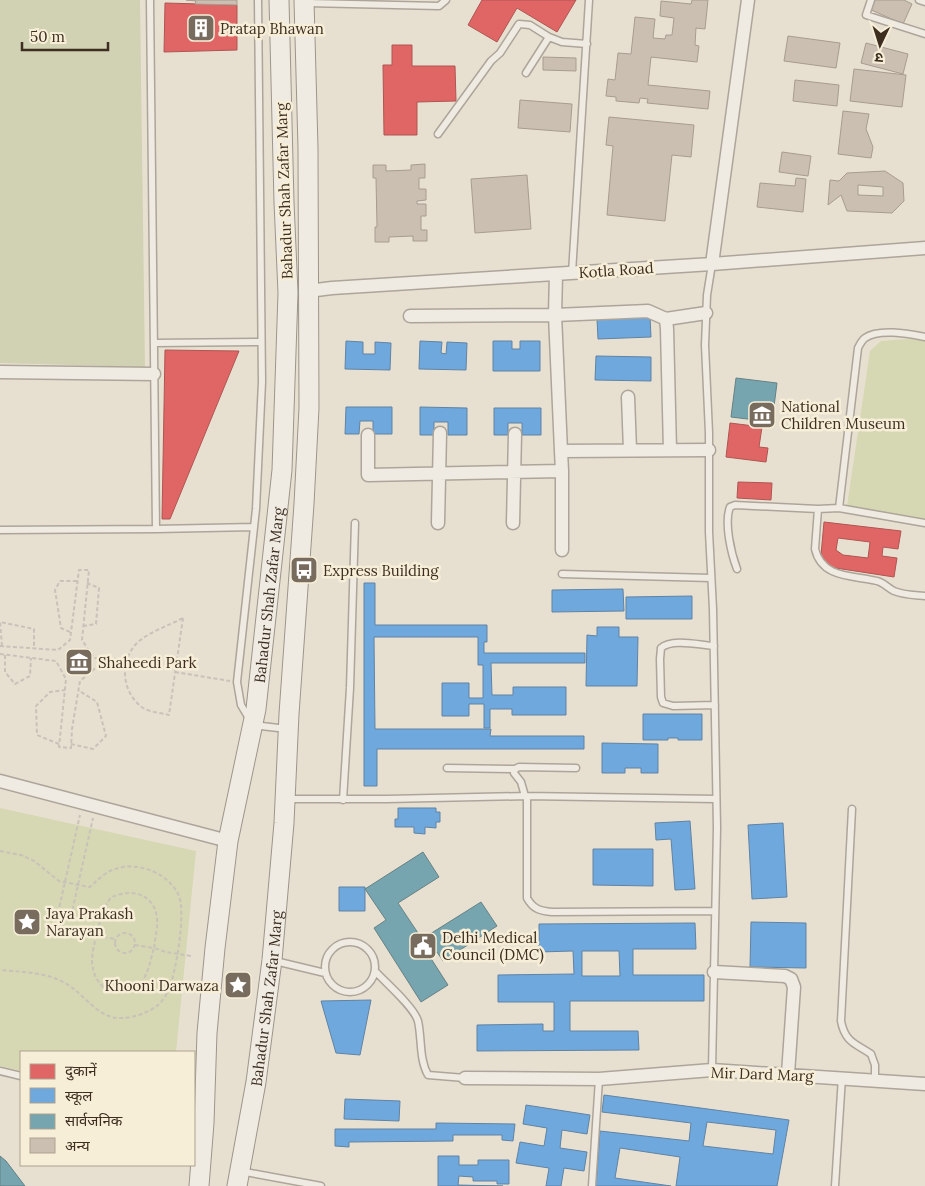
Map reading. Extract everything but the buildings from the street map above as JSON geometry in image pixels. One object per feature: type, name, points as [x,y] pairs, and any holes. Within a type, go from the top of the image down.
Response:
[{"type":"main road","name":"Bahadur Shah Zafar Marg","points":[[199,1186],[207,1033],[215,948],[228,841],[253,725],[276,541],[282,470],[288,293],[283,192],[278,0]]},
{"type":"main road","name":"Bahadur Shah Zafar Marg","points":[[238,1178],[256,1082],[272,960],[285,799],[309,408],[308,148],[304,2]]},
{"type":"street","points":[[712,264],[748,0]]},
{"type":"street","points":[[925,243],[925,248]]},
{"type":"street","name":"Kotla Road","points":[[308,291],[925,248]]},
{"type":"street","points":[[556,274],[555,316],[562,471],[562,550]]},
{"type":"street","points":[[410,316],[555,316],[648,311],[666,319],[706,313]]},
{"type":"street","points":[[666,319],[670,450]]},
{"type":"street","points":[[0,372],[154,374]]},
{"type":"street","points":[[628,397],[630,450]]},
{"type":"street","points":[[438,523],[440,433]]},
{"type":"street","points":[[513,524],[515,434]]},
{"type":"street","points":[[368,435],[368,475],[562,471]]},
{"type":"street","points":[[561,451],[709,450]]},
{"type":"street","points":[[0,781],[228,841]]},
{"type":"street","points":[[714,972],[785,976],[791,979],[794,987],[788,1074]]},
{"type":"street","name":"Mir Dard Marg","points":[[465,1078],[599,1079],[712,1070],[842,1077],[925,1084]]},
{"type":"lane","points":[[150,0],[156,529]]},
{"type":"lane","points":[[258,0],[262,382],[254,527],[237,682],[241,705],[253,725],[288,729]]},
{"type":"lane","points":[[304,2],[439,6],[446,0]]},
{"type":"lane","points":[[572,273],[589,0]]},
{"type":"lane","points":[[871,0],[866,14],[869,16],[925,34]]},
{"type":"lane","points":[[919,0],[925,2]]},
{"type":"lane","points":[[438,134],[491,61],[500,53],[519,24],[530,25],[549,37],[562,42],[587,44]]},
{"type":"lane","points":[[526,73],[549,37]]},
{"type":"lane","points":[[712,264],[706,313],[709,532],[714,646],[716,799],[712,1070]]},
{"type":"lane","points":[[839,508],[858,348],[863,339],[873,334],[904,334],[925,337]]},
{"type":"lane","points":[[154,343],[262,342]]},
{"type":"lane","points":[[737,568],[730,540],[729,513],[732,506],[839,508],[925,523]]},
{"type":"lane","points":[[818,509],[815,549],[823,566],[834,573],[845,576],[880,581],[891,590],[897,592],[925,596]]},
{"type":"lane","points":[[343,800],[350,688],[355,523]]},
{"type":"lane","points":[[0,530],[254,527]]},
{"type":"lane","points":[[562,574],[711,578]]},
{"type":"lane","points":[[714,646],[673,642],[665,644],[661,648],[660,659],[661,697],[663,703],[673,706],[715,705]]},
{"type":"lane","points":[[447,768],[576,768]]},
{"type":"lane","points":[[515,769],[514,774],[521,782],[526,796],[527,898],[530,904],[537,910],[552,912],[714,911]]},
{"type":"lane","points":[[285,799],[343,800],[526,796],[716,799]]},
{"type":"lane","points":[[852,809],[841,1021],[842,1028],[849,1039],[859,1048],[871,1054],[875,1064],[875,1080]]},
{"type":"lane","points":[[345,941],[352,941],[365,946],[374,957],[375,971],[364,988],[350,992],[337,989],[325,972],[325,959],[328,952],[339,944],[345,941]]},
{"type":"lane","points":[[272,960],[325,972]]},
{"type":"lane","points":[[375,971],[413,1011],[418,1020],[424,1067],[428,1075],[465,1078]]},
{"type":"lane","points":[[0,1071],[20,1076]]},
{"type":"lane","points":[[835,1186],[842,1077]]},
{"type":"lane","points":[[592,1186],[599,1079]]},
{"type":"lane","points":[[238,1178],[321,1186]]},
{"type":"path","points":[[34,648],[34,629],[0,622],[1,646],[58,650],[70,640],[79,570],[89,570],[82,640],[94,658],[127,660]]},
{"type":"path","points":[[70,632],[60,628],[55,590],[60,581],[78,581]]},
{"type":"path","points":[[83,626],[96,624],[99,588],[87,584]]},
{"type":"path","points":[[184,618],[169,715],[145,709],[127,691],[125,670],[127,660],[129,654],[138,643],[184,618]]},
{"type":"path","points":[[0,654],[56,661],[66,679],[59,744]]},
{"type":"path","points":[[5,654],[5,672],[15,684],[30,676],[31,658]]},
{"type":"path","points":[[65,690],[50,692],[36,706],[37,735],[59,744],[59,747],[71,748],[80,680],[98,666],[125,670]]},
{"type":"path","points":[[175,672],[237,682]]},
{"type":"path","points":[[71,744],[93,749],[106,736],[97,702],[78,690]]},
{"type":"path","points":[[58,913],[89,805]]},
{"type":"path","points":[[71,916],[78,885],[89,805]]},
{"type":"path","points":[[0,851],[21,855],[34,861],[59,881],[78,885],[90,886],[104,874],[124,867],[146,869],[164,876],[178,895],[182,906],[181,931],[169,990],[159,1004],[146,1012],[125,1018],[115,1018],[104,1014],[64,982],[49,977],[0,970]]},
{"type":"path","points":[[134,892],[146,897],[154,906],[158,925],[154,948],[144,980],[136,988],[116,993],[104,989],[92,970],[92,958],[105,906],[110,898],[123,893],[134,892]]},
{"type":"path","points":[[97,936],[116,939],[123,933],[130,934],[134,938],[134,945],[128,952],[122,952],[117,948],[116,939]]},
{"type":"path","points":[[134,945],[191,956]]},
{"type":"green space","points":[[0,0],[140,0],[145,367],[0,363]]},
{"type":"green space","points":[[908,339],[925,341],[925,520],[847,506],[870,351],[881,341]]},
{"type":"green space","points":[[0,808],[196,851],[176,1051],[20,1051],[20,1071],[0,1066]]},
{"type":"place","name":"Pratap Bhawan","points":[[201,28]]},
{"type":"place","name":"National Children Museum","points":[[762,415]]},
{"type":"place","name":"Express Building","points":[[304,570]]},
{"type":"place","name":"Shaheedi Park","points":[[79,662]]},
{"type":"place","name":"Jaya Prakash Narayan","points":[[27,922]]},
{"type":"place","name":"Delhi Medical Council (DMC)","points":[[423,946]]},
{"type":"place","name":"Khooni Darwaza","points":[[238,985]]}]
